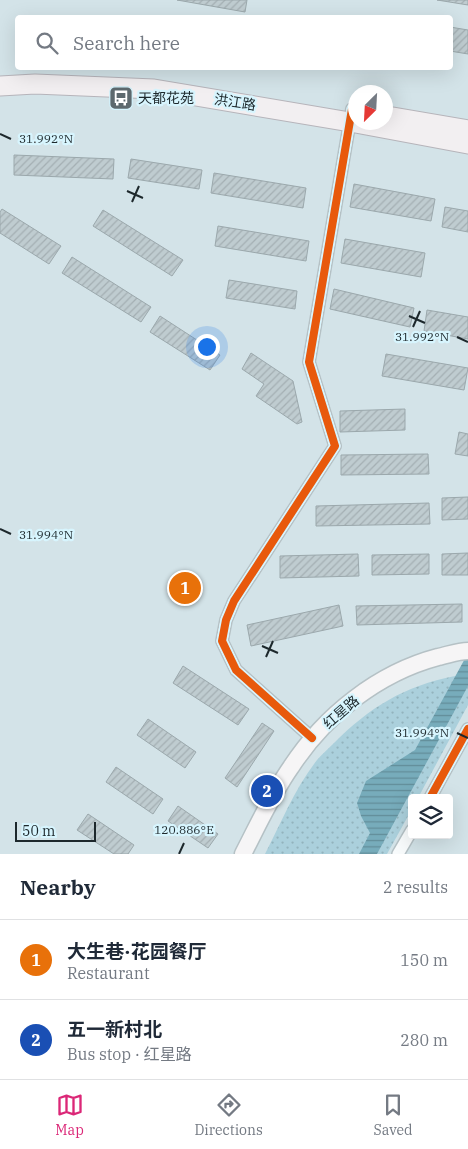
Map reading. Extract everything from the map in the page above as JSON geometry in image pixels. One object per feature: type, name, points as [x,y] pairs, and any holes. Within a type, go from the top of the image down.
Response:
[{"type":"main road","name":"洪江路","points":[[0,74],[70,72],[154,77],[348,113]]},
{"type":"main road","name":"洪江路","points":[[0,86],[35,84],[154,89],[348,113]]},
{"type":"main road","points":[[393,116],[468,130]]},
{"type":"main road","name":"洪江路","points":[[393,124],[468,144]]},
{"type":"main road","name":"红星路","points":[[243,854],[274,794],[291,766],[312,738],[346,704],[386,678],[415,664],[462,657]]},
{"type":"main road","name":"红星路","points":[[252,854],[295,776],[316,748],[350,715],[388,686],[417,673],[462,657]]},
{"type":"street","points":[[312,738],[236,670],[222,641],[226,620],[234,601],[336,446],[309,362],[350,130]]},
{"type":"street","points":[[432,794],[468,729]]},
{"type":"street","points":[[398,854],[408,837]]},
{"type":"shaded area","points":[[468,653],[468,686],[377,854],[359,854],[370,833],[357,803],[366,781],[415,750]]},
{"type":"shaded area","points":[[455,676],[468,676],[468,705],[420,794],[408,794],[408,816],[387,854],[265,854],[295,794],[317,760],[360,719],[374,709],[404,692],[437,680]]},
{"type":"building","points":[[177,0],[247,0],[245,12]]},
{"type":"building","points":[[437,0],[468,0],[468,5]]},
{"type":"building","points":[[453,28],[468,30],[468,54],[453,52]]},
{"type":"building","points":[[14,155],[114,159],[113,179],[14,175]]},
{"type":"building","points":[[131,159],[202,170],[199,189],[128,178]]},
{"type":"building","points":[[214,173],[306,188],[303,208],[211,193]]},
{"type":"building","points":[[354,184],[435,199],[431,221],[350,207]]},
{"type":"building","points":[[445,207],[468,211],[468,232],[442,227]]},
{"type":"building","points":[[2,209],[61,246],[49,264],[0,233],[0,212]]},
{"type":"building","points":[[103,210],[183,260],[172,276],[93,226]]},
{"type":"building","points":[[218,226],[309,241],[306,261],[215,246]]},
{"type":"building","points":[[345,239],[425,253],[421,277],[341,263]]},
{"type":"building","points":[[72,257],[151,307],[141,322],[62,273]]},
{"type":"building","points":[[229,280],[297,291],[295,309],[226,298]]},
{"type":"building","points":[[334,289],[414,308],[410,327],[330,309]]},
{"type":"building","points":[[427,310],[468,317],[468,339],[424,331]]},
{"type":"building","points":[[160,316],[220,355],[210,370],[150,332]]},
{"type":"building","points":[[251,353],[293,381],[302,422],[297,424],[256,396],[264,384],[242,369]]},
{"type":"building","points":[[386,354],[468,368],[464,390],[382,376]]},
{"type":"building","points":[[405,409],[405,430],[340,432],[340,411]]},
{"type":"building","points":[[459,432],[468,434],[468,456],[455,454]]},
{"type":"building","points":[[428,454],[429,474],[341,475],[341,455]]},
{"type":"building","points":[[468,497],[468,519],[442,520],[442,498]]},
{"type":"building","points":[[429,503],[430,524],[316,526],[316,506]]},
{"type":"building","points":[[468,553],[468,575],[442,575],[442,554]]},
{"type":"building","points":[[358,554],[359,576],[280,578],[280,556]]},
{"type":"building","points":[[429,554],[429,574],[372,575],[372,555]]},
{"type":"building","points":[[462,604],[462,622],[357,625],[356,606]]},
{"type":"building","points":[[339,605],[343,626],[251,646],[247,625]]},
{"type":"building","points":[[183,666],[249,709],[238,725],[173,683]]},
{"type":"building","points":[[148,719],[196,752],[185,768],[137,735]]},
{"type":"building","points":[[262,723],[274,731],[237,787],[225,778]]},
{"type":"building","points":[[116,767],[163,799],[153,814],[106,782]]},
{"type":"building","points":[[178,806],[218,834],[208,848],[168,821]]},
{"type":"building","points":[[88,814],[134,845],[128,854],[114,854],[77,830]]},
{"type":"cycle path","points":[[312,738],[236,670],[222,641],[226,620],[234,601],[335,446],[309,362],[348,130]]},
{"type":"cycle path","points":[[432,794],[468,729]]},
{"type":"place","name":"天都花苑","points":[[121,98]]},
{"type":"place","name":"大生巷·花园餐厅","points":[[185,588]]},
{"type":"place","name":"五一新村北","points":[[267,791]]}]
